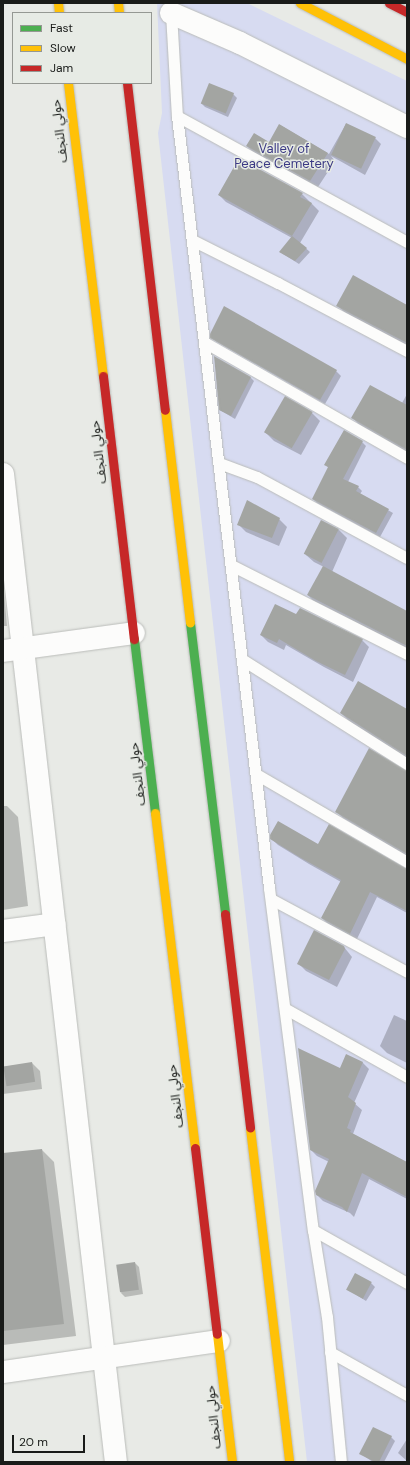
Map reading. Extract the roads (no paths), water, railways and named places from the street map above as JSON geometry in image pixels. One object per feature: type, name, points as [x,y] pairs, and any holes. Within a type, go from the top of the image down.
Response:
[{"type":"main road","points":[[300,3],[407,59]]},
{"type":"main road","points":[[389,3],[407,12]]},
{"type":"main road","name":"حولي النجف","points":[[68,84],[219,1341],[232,1462]]},
{"type":"main road","points":[[127,84],[289,1462]]},
{"type":"street","points":[[171,13],[247,46],[407,127]]},
{"type":"street","points":[[3,474],[13,650],[54,924],[116,1462]]},
{"type":"street","points":[[13,650],[134,633]]},
{"type":"street","points":[[3,931],[54,924]]},
{"type":"street","points":[[3,1372],[219,1341]]},
{"type":"lane","points":[[171,13],[177,116],[271,899],[313,1230],[327,1317],[341,1462]]},
{"type":"lane","points":[[177,116],[407,242]]},
{"type":"lane","points":[[192,240],[278,283],[407,352]]},
{"type":"lane","points":[[204,342],[407,458]]},
{"type":"lane","points":[[219,463],[257,477],[407,558]]},
{"type":"lane","points":[[231,565],[407,654]]},
{"type":"lane","points":[[242,660],[407,764]]},
{"type":"lane","points":[[256,774],[407,862]]},
{"type":"lane","points":[[271,899],[407,972]]},
{"type":"lane","points":[[286,1009],[407,1077]]},
{"type":"lane","points":[[313,1230],[407,1283]]},
{"type":"lane","points":[[330,1352],[407,1396]]},
{"type":"park label","name":"Valley of Peace Cemetery","points":[[284,158]]}]
